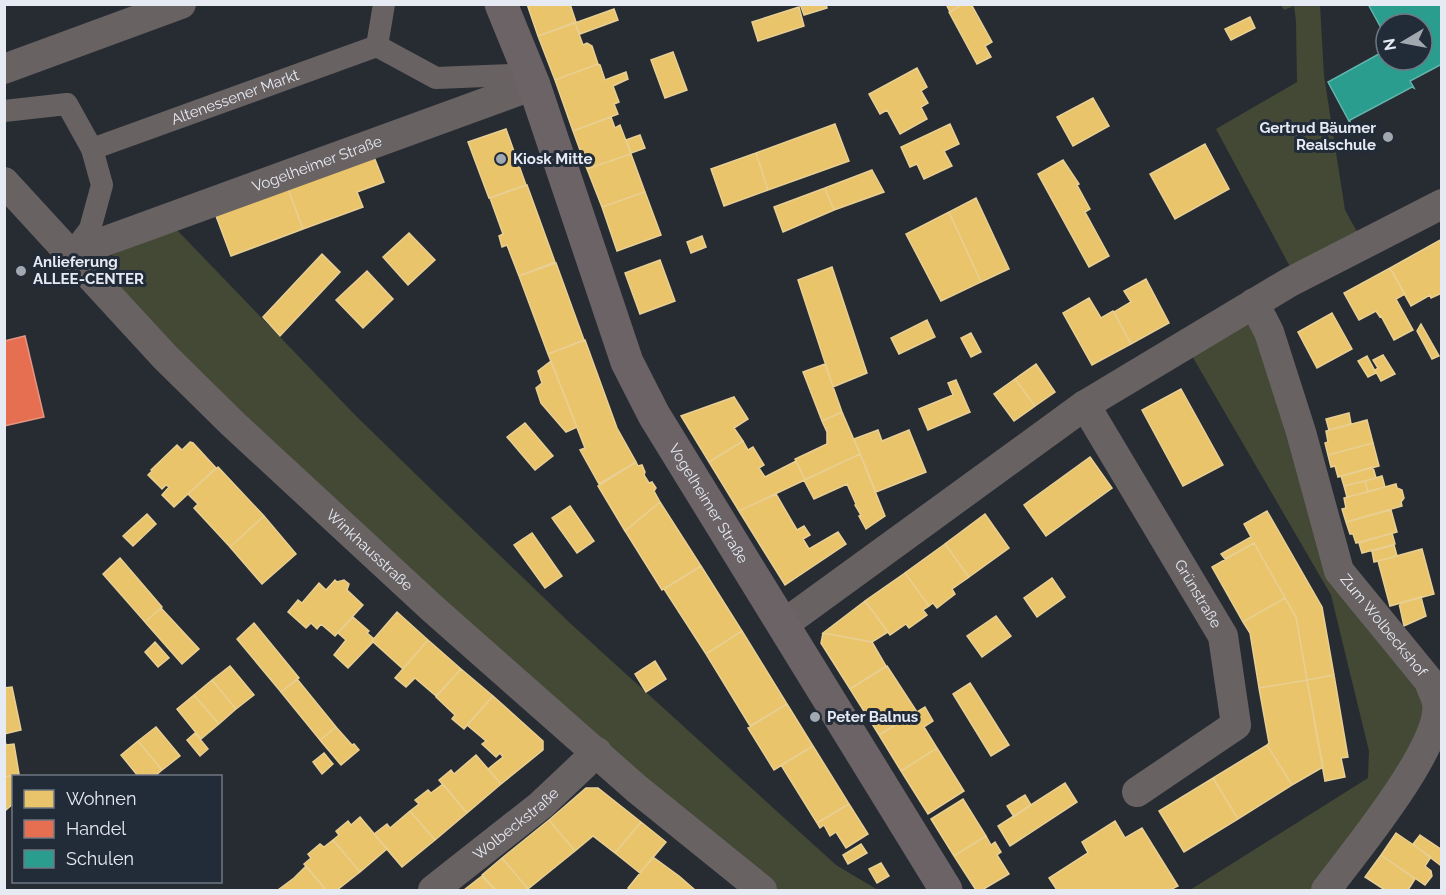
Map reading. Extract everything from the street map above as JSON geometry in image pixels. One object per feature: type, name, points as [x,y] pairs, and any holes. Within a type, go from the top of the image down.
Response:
[{"type":"main road","name":"Vogelheimer Straße","points":[[501,4],[522,80],[627,362],[654,415],[946,891]]},
{"type":"street","points":[[4,69],[182,4]]},
{"type":"street","points":[[384,4],[377,46],[436,78],[522,80]]},
{"type":"street","name":"Altenessener Markt","points":[[92,149],[377,46]]},
{"type":"street","name":"Vogelheimer Straße","points":[[100,243],[522,80]]},
{"type":"street","points":[[4,111],[67,104],[92,149],[102,186],[90,229],[70,255]]},
{"type":"street","name":"Winkhausstraße","points":[[4,182],[165,357],[233,424],[433,609],[637,789],[762,891]]},
{"type":"street","points":[[784,624],[1085,405],[1290,282],[1442,204]]},
{"type":"street","name":"Zum Wolbeckshof","points":[[1254,303],[1269,332],[1301,432],[1339,571],[1429,681],[1437,703],[1435,723],[1427,744],[1398,792],[1326,891]]},
{"type":"street","name":"Grünstraße","points":[[1085,405],[1223,636],[1236,725],[1137,792]]},
{"type":"street","name":"Wolbeckstraße","points":[[433,891],[542,805],[597,752]]},
{"type":"green space","points":[[1281,5],[1320,5],[1324,76],[1345,210],[1361,239],[1294,274],[1216,129],[1297,82],[1294,6],[1284,10]]},
{"type":"green space","points":[[176,229],[356,416],[571,624],[836,865],[878,890],[764,890],[637,788],[90,274],[114,254]]},
{"type":"green space","points":[[1252,311],[1336,572],[1441,674],[1441,753],[1428,744],[1326,890],[1190,890],[1368,778],[1369,751],[1331,595],[1188,349]]},
{"type":"building: Wohnen","points":[[527,4],[570,4],[576,22],[538,36]]},
{"type":"building: Wohnen","points":[[800,4],[826,4],[827,8],[804,15]]},
{"type":"building: Wohnen","points":[[946,4],[963,4],[950,12]]},
{"type":"building: Wohnen","points":[[963,4],[971,4],[992,42],[985,46],[991,57],[977,64],[949,12]]},
{"type":"building: Wohnen","points":[[799,7],[804,26],[758,41],[752,22]]},
{"type":"building: Wohnen","points":[[614,9],[618,20],[580,34],[575,23]]},
{"type":"building: Wohnen","points":[[1250,17],[1255,28],[1231,40],[1225,29]]},
{"type":"building: Wohnen","points":[[575,23],[583,45],[587,43],[592,46],[598,64],[555,80],[538,36]]},
{"type":"building: Wohnen","points":[[673,52],[687,90],[665,98],[651,60]]},
{"type":"building: Wohnen","points":[[598,64],[605,80],[626,72],[628,79],[613,86],[619,102],[614,104],[618,114],[573,131],[555,80]]},
{"type":"building: Wohnen","points":[[917,68],[927,87],[921,91],[928,103],[921,107],[927,119],[900,134],[887,110],[880,114],[869,94]]},
{"type":"building: Wohnen","points":[[1093,98],[1109,126],[1073,146],[1057,117]]},
{"type":"building: Wohnen","points":[[611,117],[615,128],[620,125],[631,154],[587,169],[573,131]]},
{"type":"building: Wohnen","points":[[835,124],[849,161],[768,190],[756,153]]},
{"type":"building: Wohnen","points":[[950,124],[959,144],[944,151],[952,166],[924,179],[917,164],[910,167],[901,147]]},
{"type":"building: Wohnen","points":[[506,129],[526,185],[489,198],[468,142]]},
{"type":"building: Wohnen","points":[[640,135],[645,148],[631,153],[626,140]]},
{"type":"building: Wohnen","points":[[1205,144],[1229,189],[1175,219],[1150,174]]},
{"type":"building: Wohnen","points":[[756,153],[768,190],[724,206],[711,169]]},
{"type":"building: Wohnen","points":[[631,154],[645,192],[602,207],[587,169]]},
{"type":"building: Wohnen","points":[[374,157],[384,182],[357,192],[363,207],[303,229],[288,189]]},
{"type":"building: Wohnen","points":[[1063,160],[1079,184],[1077,185],[1090,209],[1085,212],[1109,256],[1089,267],[1038,174]]},
{"type":"building: Wohnen","points":[[872,170],[884,192],[834,210],[825,188]]},
{"type":"building: Wohnen","points":[[527,185],[555,262],[519,276],[507,245],[502,247],[499,236],[503,234],[490,198]]},
{"type":"building: Wohnen","points":[[825,188],[834,210],[783,232],[774,207]]},
{"type":"building: Wohnen","points":[[288,189],[303,229],[231,256],[216,216]]},
{"type":"building: Wohnen","points":[[645,192],[661,235],[617,251],[602,207]]},
{"type":"building: Wohnen","points":[[976,198],[1009,269],[981,282],[949,212]]},
{"type":"building: Wohnen","points":[[949,212],[981,282],[941,301],[906,234]]},
{"type":"building: Wohnen","points":[[409,233],[435,260],[408,285],[383,257]]},
{"type":"building: Wohnen","points":[[702,236],[706,247],[691,253],[687,242]]},
{"type":"building: Wohnen","points":[[1442,239],[1442,293],[1431,298],[1430,295],[1411,306],[1390,268]]},
{"type":"building: Wohnen","points":[[322,254],[340,272],[280,336],[263,317]]},
{"type":"building: Wohnen","points":[[660,260],[675,301],[640,314],[625,273]]},
{"type":"building: Wohnen","points":[[556,263],[584,340],[548,354],[519,276]]},
{"type":"building: Wohnen","points":[[832,267],[867,373],[833,387],[798,280]]},
{"type":"building: Wohnen","points":[[1390,268],[1405,294],[1396,299],[1413,330],[1394,340],[1376,311],[1359,320],[1344,293]]},
{"type":"building: Wohnen","points":[[367,271],[393,299],[363,328],[336,300]]},
{"type":"building: Wohnen","points":[[1146,279],[1169,323],[1131,344],[1114,312],[1131,302],[1124,291]]},
{"type":"building: Wohnen","points":[[1089,298],[1101,318],[1113,311],[1131,344],[1092,365],[1063,313]]},
{"type":"building: Wohnen","points":[[1332,313],[1352,349],[1317,368],[1298,332]]},
{"type":"building: Wohnen","points":[[927,320],[935,337],[899,354],[891,338]]},
{"type":"building: Wohnen","points":[[1421,324],[1439,356],[1432,359],[1417,331]]},
{"type":"building: Wohnen","points":[[971,333],[981,352],[971,357],[961,338]]},
{"type":"building: Wohnen","points":[[585,340],[617,428],[636,462],[599,484],[580,450],[585,448],[548,354]]},
{"type":"building: Wohnen","points":[[1383,355],[1395,374],[1381,381],[1375,370],[1378,368],[1373,360]]},
{"type":"building: Wohnen","points":[[1367,356],[1376,373],[1368,377],[1358,361]]},
{"type":"building: Wohnen","points":[[551,361],[577,427],[566,432],[541,403],[536,388],[542,383],[538,371]]},
{"type":"building: Wohnen","points":[[825,364],[842,412],[822,421],[803,372]]},
{"type":"building: Wohnen","points":[[1036,364],[1055,392],[1035,406],[1015,379]]},
{"type":"building: Wohnen","points":[[1015,379],[1035,406],[1014,421],[994,394]]},
{"type":"building: Wohnen","points":[[956,380],[970,412],[928,430],[919,409],[953,395],[948,383]]},
{"type":"building: Wohnen","points":[[1181,389],[1223,465],[1183,486],[1142,410]]},
{"type":"building: Wohnen","points":[[734,397],[748,419],[734,428],[743,441],[709,462],[681,416]]},
{"type":"building: Wohnen","points":[[842,412],[860,454],[805,480],[795,459],[827,444],[827,432],[822,421]]},
{"type":"building: Wohnen","points":[[1349,413],[1351,424],[1329,430],[1326,419]]},
{"type":"building: Wohnen","points":[[1367,420],[1373,443],[1328,455],[1325,443],[1328,442],[1326,431]]},
{"type":"building: Wohnen","points":[[525,423],[553,456],[535,470],[507,437]]},
{"type":"building: Wohnen","points":[[878,430],[882,441],[909,430],[926,472],[876,492],[854,439]]},
{"type":"building: Wohnen","points":[[743,441],[748,450],[753,447],[764,465],[759,468],[765,477],[796,461],[805,480],[739,511],[709,462]]},
{"type":"building: Wohnen","points":[[190,442],[216,468],[174,507],[162,495],[169,487],[166,485],[162,489],[148,475],[177,445],[182,450]]},
{"type":"building: Wohnen","points":[[1373,443],[1379,466],[1338,477],[1335,466],[1331,467],[1328,455]]},
{"type":"building: Wohnen","points":[[860,454],[885,516],[866,529],[847,484],[814,499],[804,480]]},
{"type":"building: Wohnen","points":[[1090,457],[1112,488],[1046,536],[1024,505]]},
{"type":"building: Wohnen","points":[[636,462],[638,466],[642,465],[644,475],[656,488],[654,491],[660,502],[625,531],[598,486]]},
{"type":"building: Wohnen","points":[[218,467],[264,516],[230,547],[194,508],[198,504],[188,494]]},
{"type":"building: Wohnen","points":[[1373,467],[1376,478],[1344,486],[1341,476]]},
{"type":"building: Wohnen","points":[[1382,476],[1385,487],[1368,492],[1365,481]]},
{"type":"building: Wohnen","points":[[1365,481],[1368,492],[1347,497],[1344,486]]},
{"type":"building: Wohnen","points":[[1396,484],[1397,488],[1402,490],[1404,498],[1401,502],[1402,506],[1346,522],[1342,509],[1346,508],[1344,498]]},
{"type":"building: Wohnen","points":[[776,494],[797,530],[804,526],[810,535],[803,539],[809,549],[838,532],[846,544],[785,585],[739,511]]},
{"type":"building: Wohnen","points":[[660,502],[701,566],[662,590],[625,531]]},
{"type":"building: Wohnen","points":[[570,506],[594,541],[577,553],[552,518]]},
{"type":"building: Wohnen","points":[[1391,510],[1397,532],[1356,543],[1346,522]]},
{"type":"building: Wohnen","points":[[1267,511],[1322,607],[1334,675],[1307,680],[1296,617],[1254,543],[1225,559],[1221,554],[1251,537],[1244,524]]},
{"type":"building: Wohnen","points":[[147,514],[156,524],[133,546],[123,536]]},
{"type":"building: Wohnen","points":[[985,514],[1009,548],[969,577],[945,544]]},
{"type":"building: Wohnen","points":[[264,516],[296,554],[262,584],[230,547]]},
{"type":"building: Wohnen","points":[[532,533],[562,576],[545,588],[514,545]]},
{"type":"building: Wohnen","points":[[1392,533],[1395,544],[1362,553],[1359,543]]},
{"type":"building: Wohnen","points":[[1254,543],[1285,598],[1243,622],[1212,567]]},
{"type":"building: Wohnen","points":[[945,544],[969,577],[952,589],[955,594],[937,608],[933,603],[929,606],[905,573]]},
{"type":"building: Wohnen","points":[[1394,545],[1397,556],[1374,562],[1372,551]]},
{"type":"building: Wohnen","points":[[1422,549],[1434,594],[1390,606],[1378,561]]},
{"type":"building: Wohnen","points":[[120,558],[162,607],[145,622],[103,574]]},
{"type":"building: Wohnen","points":[[701,566],[742,631],[706,654],[664,589]]},
{"type":"building: Wohnen","points":[[905,573],[929,606],[923,610],[927,615],[909,628],[906,624],[890,635],[865,601]]},
{"type":"building: Wohnen","points":[[1052,578],[1065,597],[1037,617],[1024,598]]},
{"type":"building: Wohnen","points":[[335,580],[337,582],[344,580],[349,584],[347,590],[363,605],[335,636],[321,624],[317,629],[311,623],[306,628],[288,612],[298,600],[302,603],[319,583],[326,590]]},
{"type":"building: Wohnen","points":[[1421,597],[1426,616],[1404,626],[1399,603]]},
{"type":"building: Wohnen","points":[[1285,598],[1296,617],[1307,680],[1259,688],[1250,633],[1243,622]]},
{"type":"building: Wohnen","points":[[865,601],[888,632],[872,642],[823,633]]},
{"type":"building: Wohnen","points":[[161,608],[199,649],[182,664],[145,622]]},
{"type":"building: Wohnen","points":[[397,612],[428,640],[403,669],[372,641]]},
{"type":"building: Wohnen","points":[[996,616],[1011,636],[982,657],[967,636]]},
{"type":"building: Wohnen","points":[[353,617],[369,631],[367,633],[373,638],[373,642],[348,668],[334,655],[346,640],[338,633]]},
{"type":"building: Wohnen","points":[[254,623],[299,678],[281,692],[237,639]]},
{"type":"building: Wohnen","points":[[742,631],[787,704],[750,726],[706,654]]},
{"type":"building: Wohnen","points":[[823,633],[872,642],[886,666],[850,689],[821,643]]},
{"type":"building: Wohnen","points":[[428,640],[461,669],[436,696],[415,678],[406,687],[395,678]]},
{"type":"building: Wohnen","points":[[155,642],[169,658],[158,667],[145,652]]},
{"type":"building: Wohnen","points":[[655,661],[666,679],[646,692],[635,674]]},
{"type":"building: Wohnen","points":[[230,666],[254,695],[236,709],[212,680]]},
{"type":"building: Wohnen","points":[[887,666],[917,712],[879,735],[850,689]]},
{"type":"building: Wohnen","points":[[461,669],[493,696],[464,729],[452,719],[455,715],[436,697]]},
{"type":"building: Wohnen","points":[[1334,675],[1348,757],[1341,758],[1345,777],[1325,781],[1307,680]]},
{"type":"building: Wohnen","points":[[297,679],[336,727],[320,740],[281,692]]},
{"type":"building: Wohnen","points":[[212,680],[236,709],[219,724],[194,695]]},
{"type":"building: Wohnen","points":[[1307,680],[1323,767],[1292,785],[1267,745],[1269,743],[1259,688]]},
{"type":"building: Wohnen","points":[[970,683],[1009,745],[991,756],[953,694]]},
{"type":"building: Wohnen","points":[[12,687],[21,730],[4,734],[4,688]]},
{"type":"building: Wohnen","points":[[194,695],[219,724],[201,739],[177,709]]},
{"type":"building: Wohnen","points":[[493,696],[543,741],[543,750],[501,784],[488,769],[503,757],[500,753],[496,757],[482,744],[486,741],[467,725]]},
{"type":"building: Wohnen","points":[[787,704],[813,746],[774,770],[748,728]]},
{"type":"building: Wohnen","points":[[925,707],[933,721],[924,727],[937,748],[901,771],[879,735]]},
{"type":"building: Wohnen","points":[[156,727],[180,756],[162,770],[138,741]]},
{"type":"building: Wohnen","points":[[336,727],[359,750],[341,765],[320,740]]},
{"type":"building: Wohnen","points":[[195,733],[208,749],[200,756],[187,740]]},
{"type":"building: Wohnen","points":[[4,737],[6,745],[14,744],[19,774],[4,777]]},
{"type":"building: Wohnen","points":[[138,741],[162,770],[156,775],[137,775],[121,755]]},
{"type":"building: Wohnen","points":[[1267,745],[1292,785],[1238,819],[1213,778]]},
{"type":"building: Wohnen","points":[[813,746],[849,804],[817,823],[781,765]]},
{"type":"building: Wohnen","points":[[937,748],[964,791],[928,814],[901,771]]},
{"type":"building: Wohnen","points":[[324,753],[333,764],[322,774],[313,762]]},
{"type":"building: Wohnen","points":[[476,755],[501,784],[467,813],[439,780],[451,770],[454,774]]},
{"type":"building: Wohnen","points":[[12,775],[12,805],[6,810],[4,777]]},
{"type":"building: Wohnen","points":[[1213,778],[1238,819],[1184,852],[1159,811]]},
{"type":"building: Wohnen","points":[[1065,783],[1077,802],[1010,846],[998,826]]},
{"type":"building: Wohnen","points":[[443,784],[467,813],[435,840],[410,811],[419,804],[415,800],[428,790],[431,793]]},
{"type":"building: Wohnen","points":[[586,788],[598,788],[641,822],[615,853],[593,836],[575,851],[549,820]]},
{"type":"building: Wohnen","points":[[1025,795],[1031,805],[1014,817],[1007,806]]},
{"type":"building: Wohnen","points":[[963,799],[986,836],[954,856],[931,819]]},
{"type":"building: Wohnen","points":[[849,804],[868,834],[846,848],[836,832],[830,836],[824,825],[820,828],[817,823]]},
{"type":"building: Wohnen","points":[[410,811],[435,840],[402,867],[374,834],[387,824],[390,828]]},
{"type":"building: Wohnen","points":[[360,817],[387,849],[360,872],[333,840],[339,835],[336,831],[348,821],[351,825]]},
{"type":"building: Wohnen","points":[[549,820],[575,851],[528,889],[502,858]]},
{"type":"building: Wohnen","points":[[1115,821],[1125,838],[1142,828],[1178,886],[1170,890],[1057,890],[1049,878],[1088,853],[1082,842]]},
{"type":"building: Wohnen","points":[[641,822],[666,842],[640,873],[615,853]]},
{"type":"building: Wohnen","points":[[1396,833],[1431,857],[1425,866],[1431,871],[1432,876],[1425,885],[1381,855]]},
{"type":"building: Wohnen","points":[[1420,835],[1442,850],[1440,865],[1413,844]]},
{"type":"building: Wohnen","points":[[986,836],[991,845],[995,842],[1001,852],[997,855],[1009,874],[982,890],[976,890],[954,856]]},
{"type":"building: Wohnen","points":[[333,840],[360,872],[337,890],[326,890],[304,864],[311,858],[308,854],[320,844],[324,847]]},
{"type":"building: Wohnen","points":[[861,844],[867,853],[848,864],[843,855]]},
{"type":"building: Wohnen","points":[[1381,855],[1415,879],[1408,890],[1385,890],[1365,877]]},
{"type":"building: Wohnen","points":[[653,857],[695,890],[631,890],[628,888]]},
{"type":"building: Wohnen","points":[[502,858],[527,890],[496,890],[482,875]]},
{"type":"building: Wohnen","points":[[881,863],[889,876],[877,883],[869,869]]},
{"type":"building: Wohnen","points":[[306,866],[326,890],[278,890],[294,878]]},
{"type":"building: Wohnen","points":[[482,876],[495,890],[464,890]]},
{"type":"building: Handel","points":[[25,336],[44,417],[4,426],[4,341]]},
{"type":"building: Schulen","name":"Gertrud Bäumer Realschule","points":[[1368,4],[1442,4],[1442,64],[1434,68],[1434,12],[1374,12],[1374,15]]},
{"type":"building: Schulen","name":"Gertrud Bäumer Realschule","points":[[1374,57],[1374,72],[1427,72],[1410,81],[1414,88],[1350,120],[1350,123],[1328,82]]},
{"type":"place","name":"Gertrud Bäumer Realschule","points":[[1388,137]]},
{"type":"place","name":"Kiosk Mitte","points":[[501,159]]},
{"type":"place","name":"Anlieferung ALLEE-CENTER","points":[[21,271]]},
{"type":"place","name":"Peter Balnus","points":[[815,717]]}]
